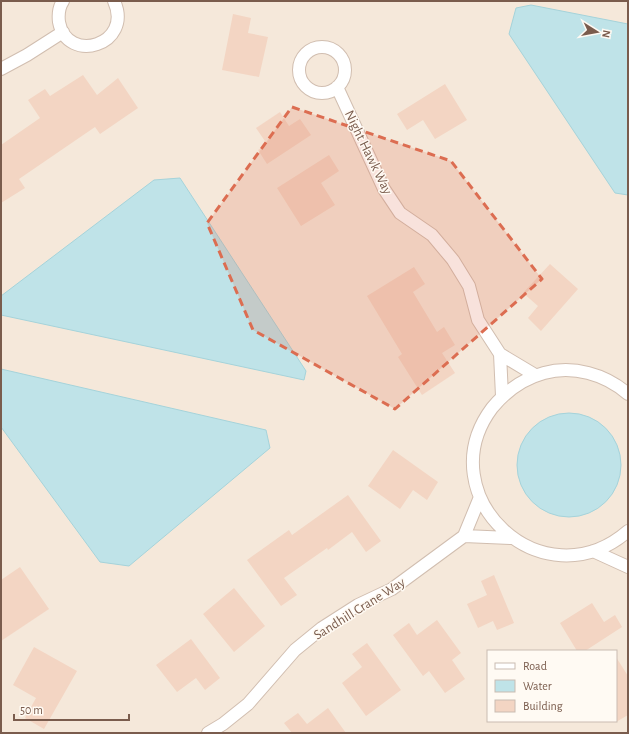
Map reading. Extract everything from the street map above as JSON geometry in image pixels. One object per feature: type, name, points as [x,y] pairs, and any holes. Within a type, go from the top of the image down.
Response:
[{"type":"street","points":[[63,1],[58,16],[63,32],[70,40],[79,45],[89,46],[100,44],[111,36],[116,27],[118,17],[114,1]]},
{"type":"street","points":[[1,70],[63,32]]},
{"type":"street","name":"Night Hawk Way","points":[[337,87],[384,189],[400,213],[432,235],[453,260],[469,286],[478,320],[500,354]]},
{"type":"street","points":[[500,354],[535,375]]},
{"type":"street","points":[[500,354],[502,396]]},
{"type":"street","points":[[627,392],[604,378],[582,371],[558,370],[535,375],[517,384],[502,396],[485,418],[476,444],[474,471],[480,498],[493,520],[511,538],[526,547],[542,553],[576,555],[593,552],[612,544],[628,531]]},
{"type":"street","points":[[480,498],[464,536],[511,538]]},
{"type":"street","name":"Sandhill Crane Way","points":[[208,733],[224,724],[248,704],[295,650],[322,628],[358,605],[392,589],[464,536]]},
{"type":"street","points":[[593,552],[628,567]]},
{"type":"highlighted area","points":[[292,107],[451,161],[542,279],[395,409],[253,330],[207,223]]},
{"type":"shaded area","points":[[1,1],[628,1],[628,733],[1,733]]},
{"type":"water","points":[[531,5],[628,24],[628,195],[615,193],[509,34],[516,8]]},
{"type":"water","points":[[180,178],[306,371],[304,380],[1,315],[1,296],[154,180]]},
{"type":"water","points":[[1,369],[266,430],[270,448],[129,566],[100,562],[1,427]]},
{"type":"water","points":[[569,413],[589,417],[598,422],[612,436],[617,445],[621,465],[617,485],[612,494],[598,508],[589,513],[569,517],[549,513],[540,508],[526,494],[521,485],[517,465],[521,445],[526,436],[540,422],[549,417]]},
{"type":"building","points":[[233,14],[251,18],[248,33],[268,37],[259,77],[222,70]]},
{"type":"building","points":[[83,75],[97,95],[118,78],[138,108],[100,134],[95,127],[19,179],[25,188],[1,203],[1,145],[40,118],[28,100],[45,89],[50,96]]},
{"type":"building","points":[[445,84],[467,120],[435,139],[423,120],[407,130],[397,114]]},
{"type":"building","points":[[280,112],[289,126],[300,119],[311,135],[267,164],[258,150],[267,144],[256,128]]},
{"type":"building","points":[[329,155],[339,171],[321,183],[335,205],[301,226],[277,188]]},
{"type":"building","points":[[550,264],[578,289],[541,331],[528,318],[538,306],[523,293]]},
{"type":"building","points":[[414,267],[425,284],[413,292],[437,332],[444,327],[455,345],[442,353],[455,373],[422,395],[398,357],[402,354],[367,296]]},
{"type":"building","points":[[393,450],[438,482],[427,500],[413,490],[400,509],[368,486]]},
{"type":"building","points":[[348,495],[381,541],[366,552],[352,532],[328,550],[327,548],[284,578],[297,595],[281,606],[247,560],[289,530],[292,535]]},
{"type":"building","points":[[20,567],[49,609],[1,641],[1,580]]},
{"type":"building","points":[[494,575],[514,623],[497,630],[493,621],[478,628],[467,604],[487,595],[481,581]]},
{"type":"building","points":[[234,588],[265,626],[234,652],[203,614]]},
{"type":"building","points":[[592,603],[604,622],[615,615],[622,627],[587,650],[576,650],[560,623]]},
{"type":"building","points":[[437,620],[461,653],[452,660],[465,679],[445,693],[429,671],[423,676],[393,635],[409,623],[417,635]]},
{"type":"building","points":[[191,639],[220,678],[205,690],[196,678],[177,692],[156,665]]},
{"type":"building","points":[[367,643],[401,690],[366,716],[342,683],[362,667],[352,654]]},
{"type":"building","points":[[34,647],[77,671],[44,729],[25,718],[36,698],[13,685]]},
{"type":"building","points":[[617,659],[628,676],[628,715],[617,721]]},
{"type":"building","points":[[328,708],[346,733],[292,733],[284,723],[298,713],[307,724]]}]
